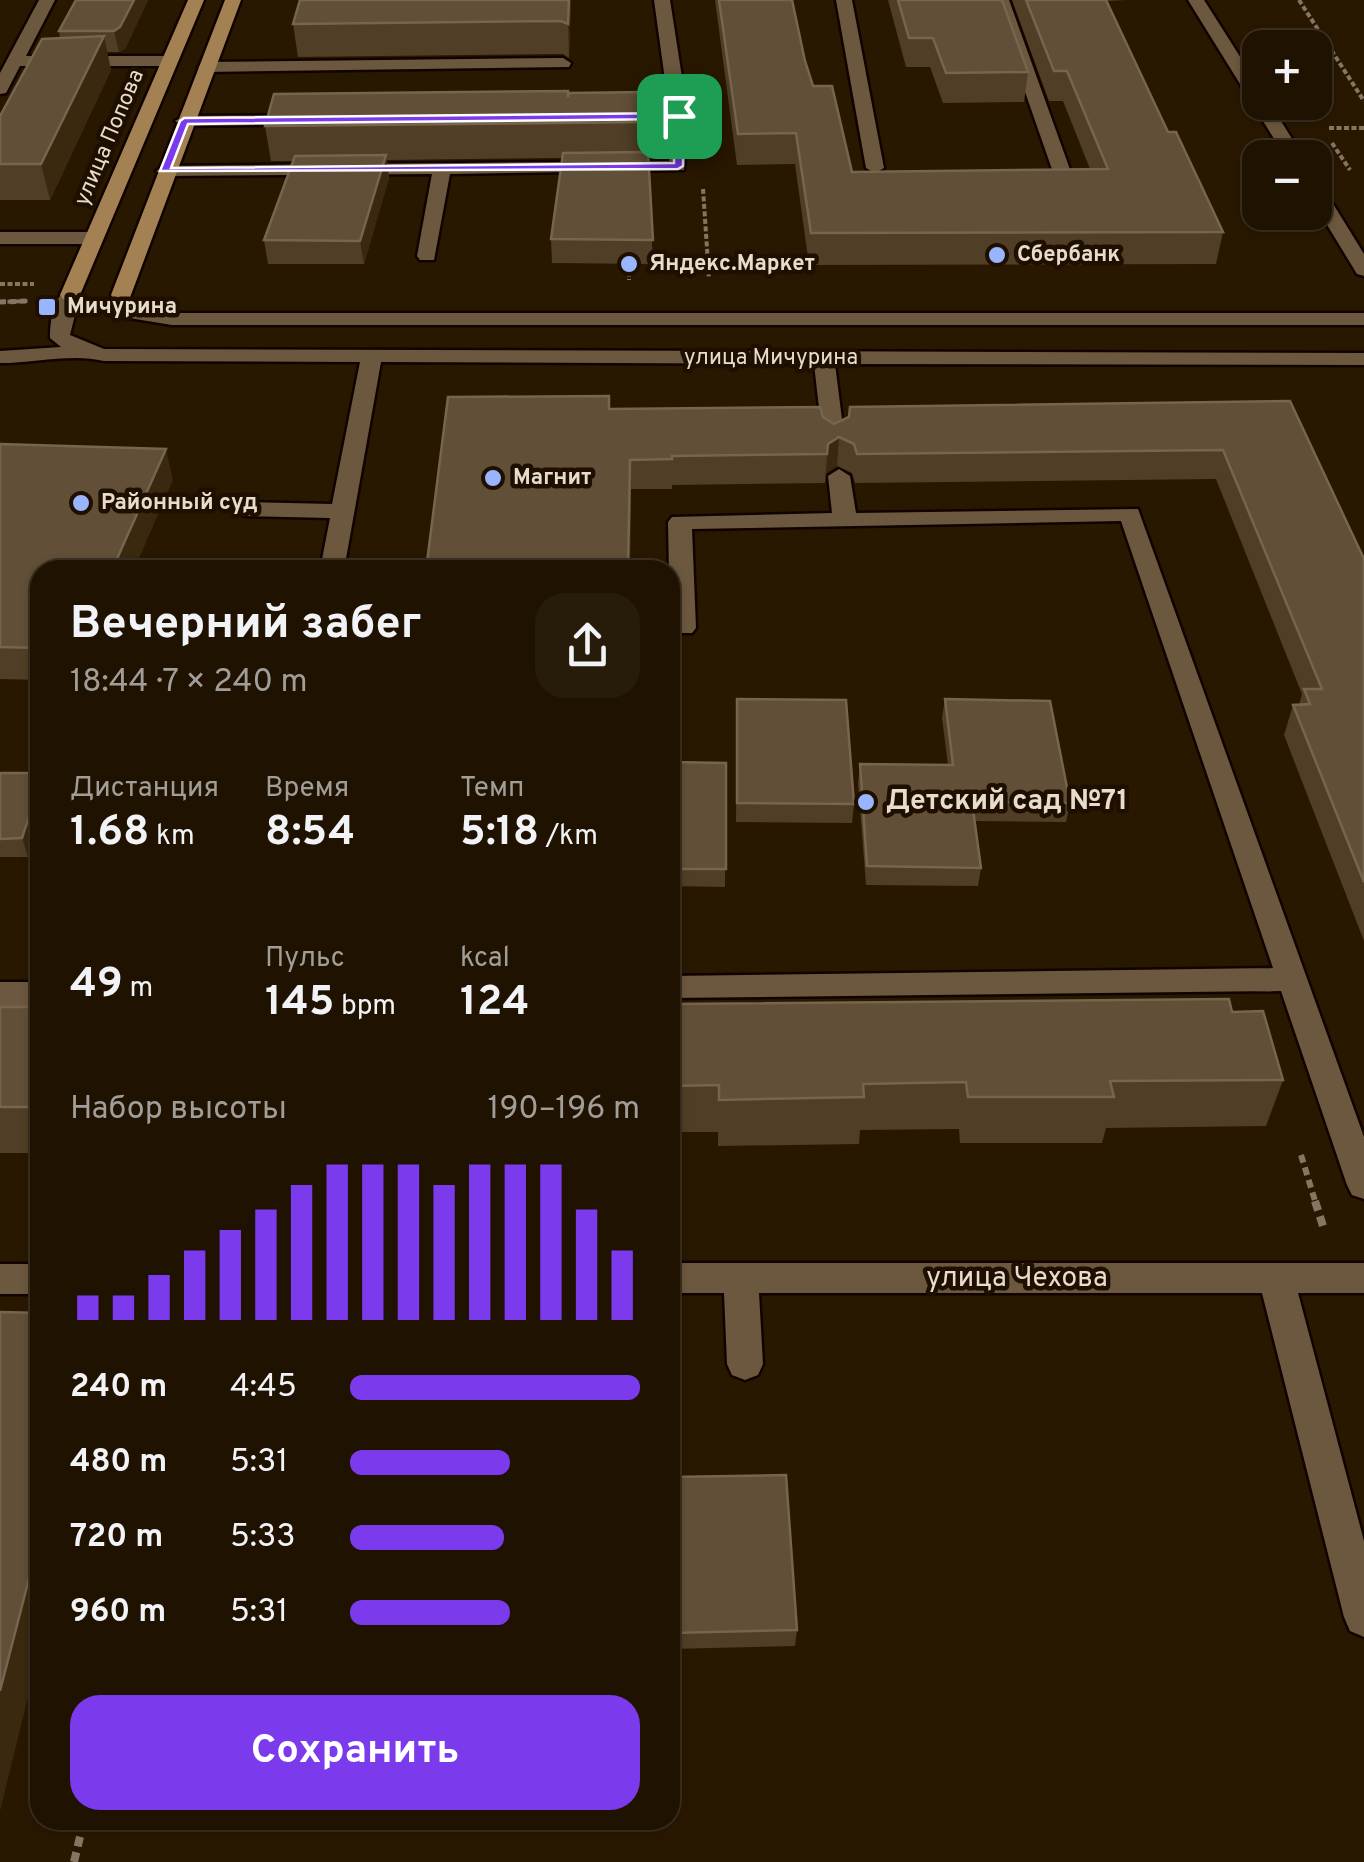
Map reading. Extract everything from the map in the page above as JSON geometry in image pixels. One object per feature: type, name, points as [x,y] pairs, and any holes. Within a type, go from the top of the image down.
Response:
[{"type":"main road","name":"улица Попова","points":[[70,296],[196,0]]},
{"type":"main road","points":[[122,295],[165,171],[234,0]]},
{"type":"street","points":[[0,89],[8,67],[48,0]]},
{"type":"street","points":[[165,171],[678,166],[669,116],[662,0]]},
{"type":"street","points":[[844,0],[875,168]]},
{"type":"street","points":[[1001,0],[1063,176]]},
{"type":"street","points":[[1196,0],[1242,73]]},
{"type":"street","points":[[8,67],[170,60]]},
{"type":"street","points":[[206,67],[564,63]]},
{"type":"street","points":[[184,121],[324,120]]},
{"type":"street","points":[[426,256],[442,168]]},
{"type":"street","points":[[1332,218],[1364,270]]},
{"type":"street","points":[[0,238],[94,238]]},
{"type":"street","name":"улица Мичурина","points":[[122,295],[120,302],[136,314],[192,319],[1364,319]]},
{"type":"street","points":[[70,296],[60,324],[60,338],[80,349]]},
{"type":"street","name":"улица Мичурина","points":[[0,358],[46,357],[192,319]]},
{"type":"street","points":[[164,328],[156,340],[162,349],[178,356]]},
{"type":"street","name":"улица Мичурина","points":[[80,349],[104,355],[371,358],[1364,360]]},
{"type":"street","points":[[334,560],[371,358]]},
{"type":"street","points":[[824,358],[834,442]]},
{"type":"street","points":[[840,476],[845,520]]},
{"type":"street","points":[[244,509],[343,510]]},
{"type":"street","points":[[683,628],[680,522],[1130,514],[1364,1185]]},
{"type":"street","points":[[680,986],[1294,978]]},
{"type":"street","points":[[0,994],[30,994]]},
{"type":"street","name":"улица Чехова","points":[[680,1278],[1364,1278]]},
{"type":"street","points":[[741,1278],[744,1364]]},
{"type":"street","points":[[1276,1278],[1364,1618]]},
{"type":"street","points":[[0,1279],[30,1279]]},
{"type":"path","points":[[1299,0],[1364,102]]},
{"type":"path","points":[[1355,178],[1326,128],[1364,128]]},
{"type":"path","points":[[630,264],[630,280]]},
{"type":"path","points":[[0,284],[35,284]]},
{"type":"path","points":[[1295,1136],[1323,1226]]},
{"type":"path","points":[[74,1862],[82,1830]]},
{"type":"building","points":[[76,0],[134,0],[114,31],[59,31]]},
{"type":"building","points":[[300,0],[569,0],[568,24],[561,21],[293,24]]},
{"type":"building","points":[[719,0],[792,0],[813,86],[832,86],[852,172],[1108,169],[1067,71],[1054,71],[1026,0],[1106,0],[1168,132],[1176,132],[1223,232],[811,233],[796,133],[738,134]]},
{"type":"building","points":[[898,0],[1002,0],[1028,72],[946,73],[933,38],[909,38]]},
{"type":"building","points":[[104,36],[41,164],[0,164],[0,116],[42,39]]},
{"type":"building","points":[[568,91],[568,97],[569,93],[645,92],[646,122],[265,126],[274,94]]},
{"type":"building","points":[[648,152],[653,240],[551,239],[563,153]]},
{"type":"building","points":[[386,155],[360,241],[264,240],[295,156]]},
{"type":"building","points":[[609,396],[609,409],[820,407],[823,417],[834,424],[849,417],[850,407],[1290,401],[1364,559],[1364,882],[1293,705],[1310,704],[1304,689],[1322,689],[1223,450],[857,454],[854,444],[839,437],[828,444],[827,454],[630,460],[628,560],[427,560],[448,397]]},
{"type":"building","points":[[0,444],[166,449],[116,560],[30,560],[30,648],[0,647]]},
{"type":"building","points":[[737,699],[846,700],[854,804],[737,803]]},
{"type":"building","points":[[945,699],[1050,701],[1070,803],[972,802],[981,868],[867,866],[860,764],[953,765]]},
{"type":"building","points":[[680,762],[726,763],[726,869],[680,869]]},
{"type":"building","points":[[0,773],[30,773],[30,814],[22,838],[0,839]]},
{"type":"building","points":[[1229,999],[1232,1012],[1263,1011],[1283,1080],[1110,1081],[1114,1097],[968,1097],[966,1082],[863,1084],[864,1097],[719,1100],[719,1085],[680,1086],[680,1004]]},
{"type":"building","points":[[0,1007],[30,1007],[30,1107],[0,1107]]},
{"type":"building","points":[[0,1312],[30,1313],[30,1575],[0,1691]]},
{"type":"building","points":[[786,1475],[797,1630],[680,1633],[680,1477]]},
{"type":"place","name":"Сбербанк","points":[[997,255]]},
{"type":"place","name":"Яндекс.Маркет","points":[[629,264]]},
{"type":"place","name":"Мичурина","points":[[47,307]]},
{"type":"place","name":"Магнит","points":[[493,478]]},
{"type":"place","name":"Районный суд","points":[[81,503]]},
{"type":"place","name":"Детский сад №71","points":[[866,802]]},
{"type":"route","points":[[679,116],[678,166],[165,171],[184,121],[679,116]]}]
